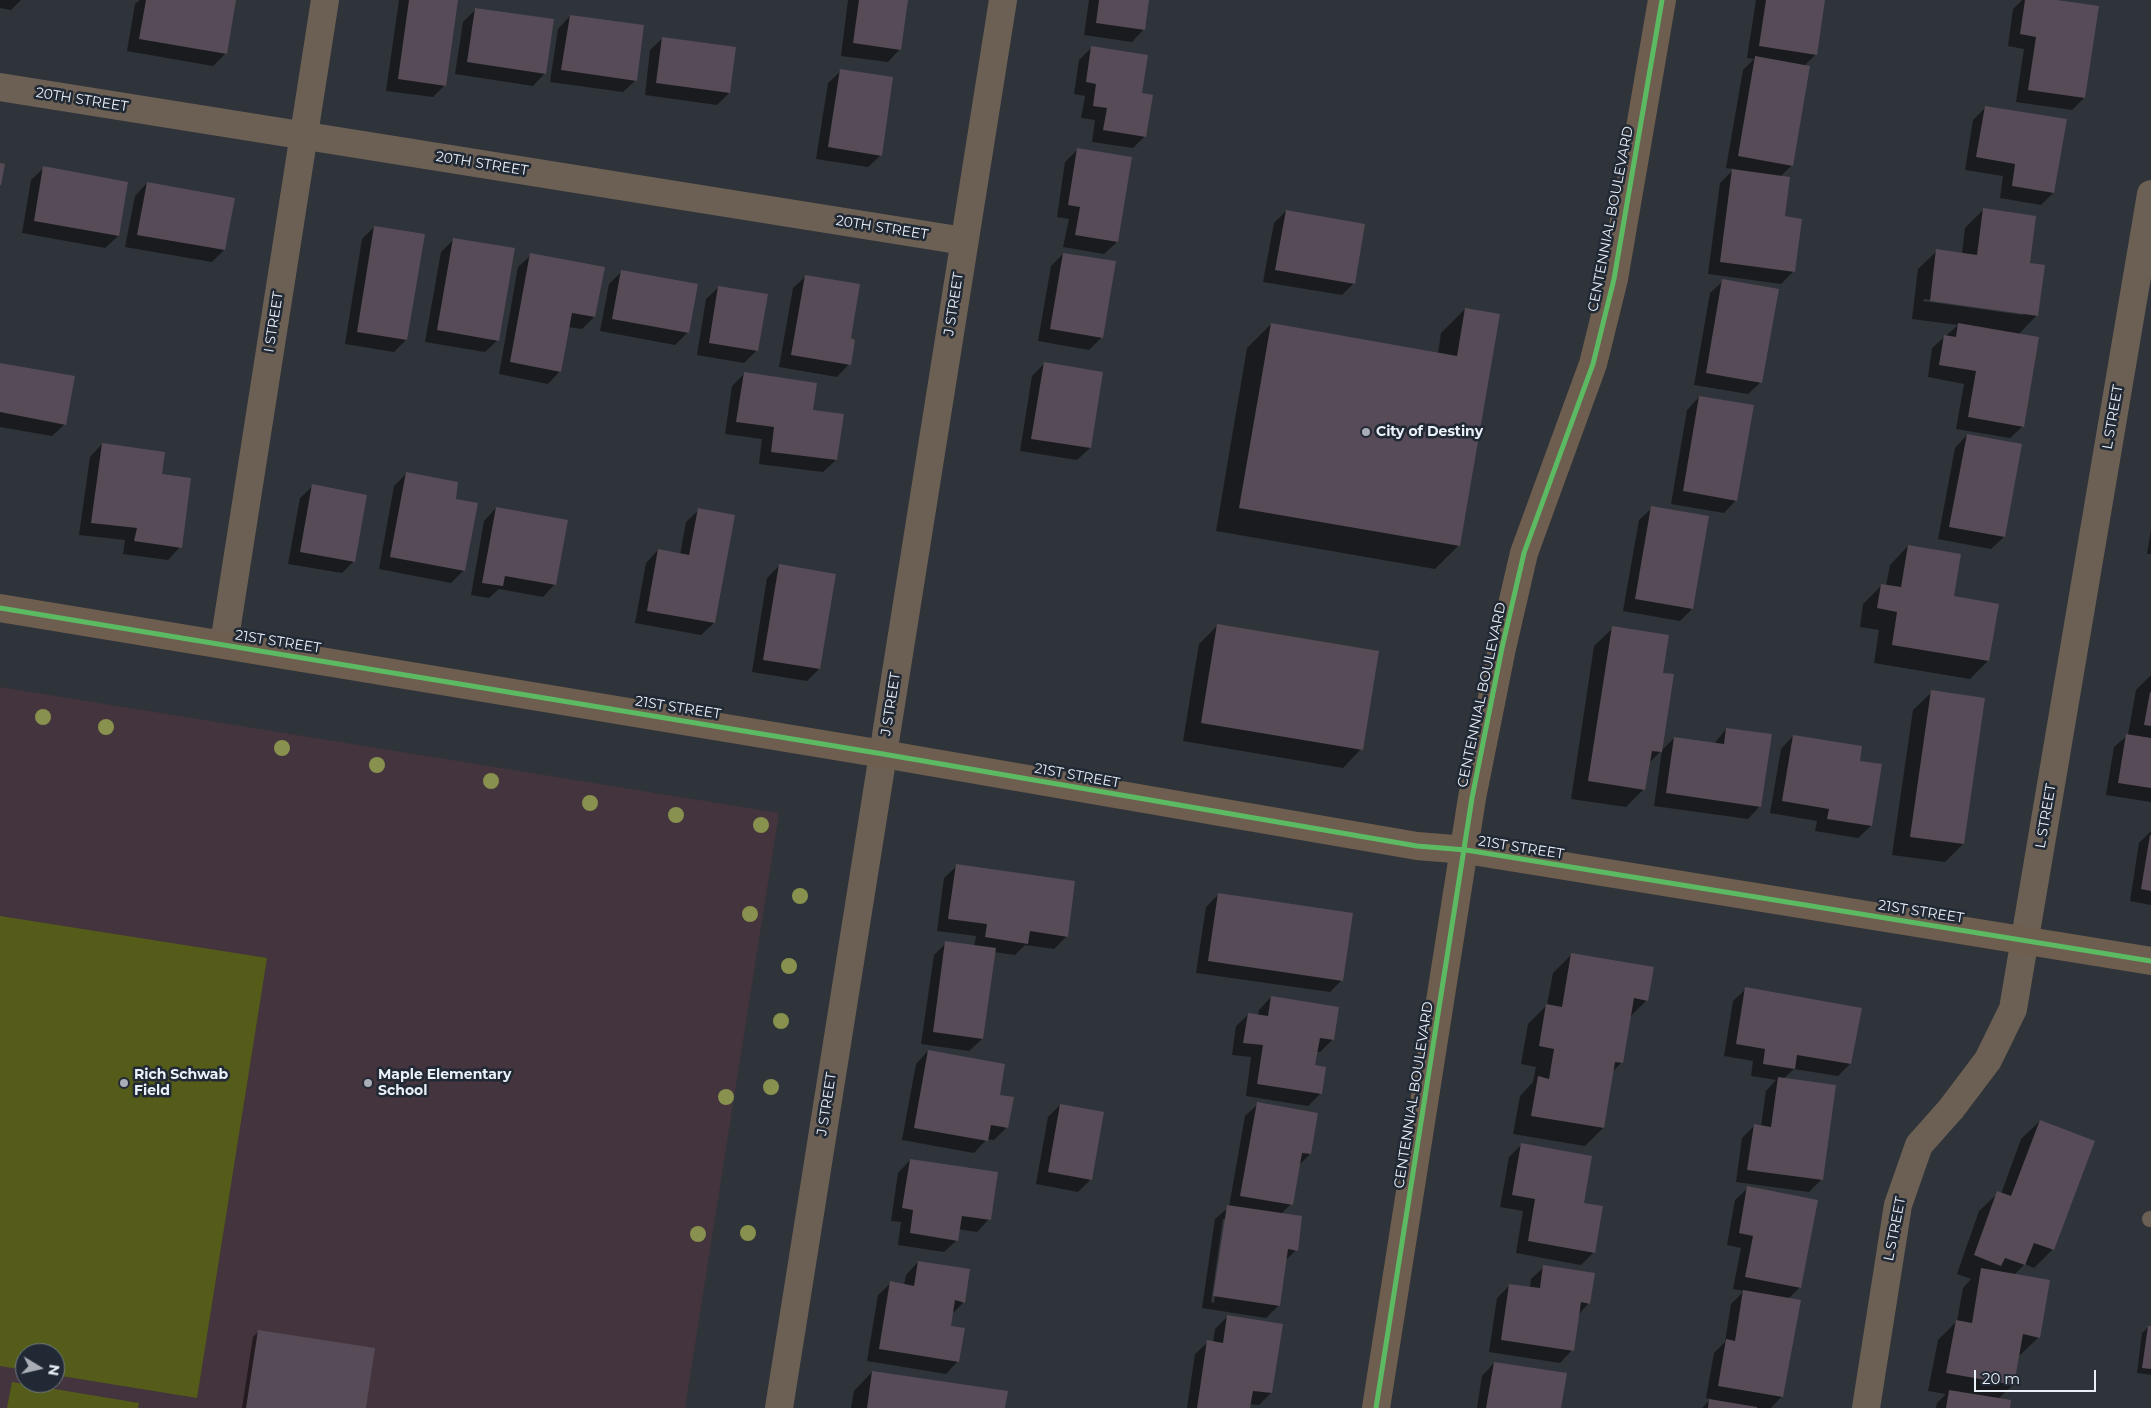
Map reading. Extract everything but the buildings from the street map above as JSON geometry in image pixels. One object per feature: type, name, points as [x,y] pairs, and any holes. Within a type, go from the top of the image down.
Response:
[{"type":"street","name":"I STREET","points":[[224,644],[325,0]]},
{"type":"street","name":"J STREET","points":[[779,1408],[1003,0]]},
{"type":"street","name":"CENTENNIAL BOULEVARD","points":[[1376,1408],[1466,850],[1472,798],[1502,648],[1524,552],[1593,364],[1614,279],[1662,0]]},
{"type":"street","name":"20TH STREET","points":[[0,87],[964,241]]},
{"type":"street","name":"L STREET","points":[[1866,1408],[1898,1205],[1920,1145],[1951,1109],[1988,1060],[2013,1009],[2151,194]]},
{"type":"street","name":"21ST STREET","points":[[0,608],[883,754],[1417,846],[1466,850],[2151,961]]},
{"type":"shaded area","name":"Maple Elementary School","points":[[0,687],[779,813],[685,1408],[0,1408]]},
{"type":"green space","name":"Rich Schwab Field","points":[[0,916],[267,958],[197,1398],[65,1377],[65,1343],[15,1343],[15,1368],[0,1366]]},
{"type":"green space","points":[[12,1382],[15,1382],[15,1393],[65,1393],[65,1391],[139,1403],[138,1408],[7,1408]]},
{"type":"cycle path","points":[[1376,1408],[1472,798],[1502,648],[1524,553],[1593,364],[1614,279],[1662,0]]},
{"type":"cycle path","points":[[0,608],[883,754],[1417,846],[1466,850],[2151,961]]},
{"type":"place","name":"City of Destiny","points":[[1366,432]]},
{"type":"place","name":"Rich Schwab Field","points":[[124,1083]]},
{"type":"place","name":"Maple Elementary School","points":[[368,1083]]}]
